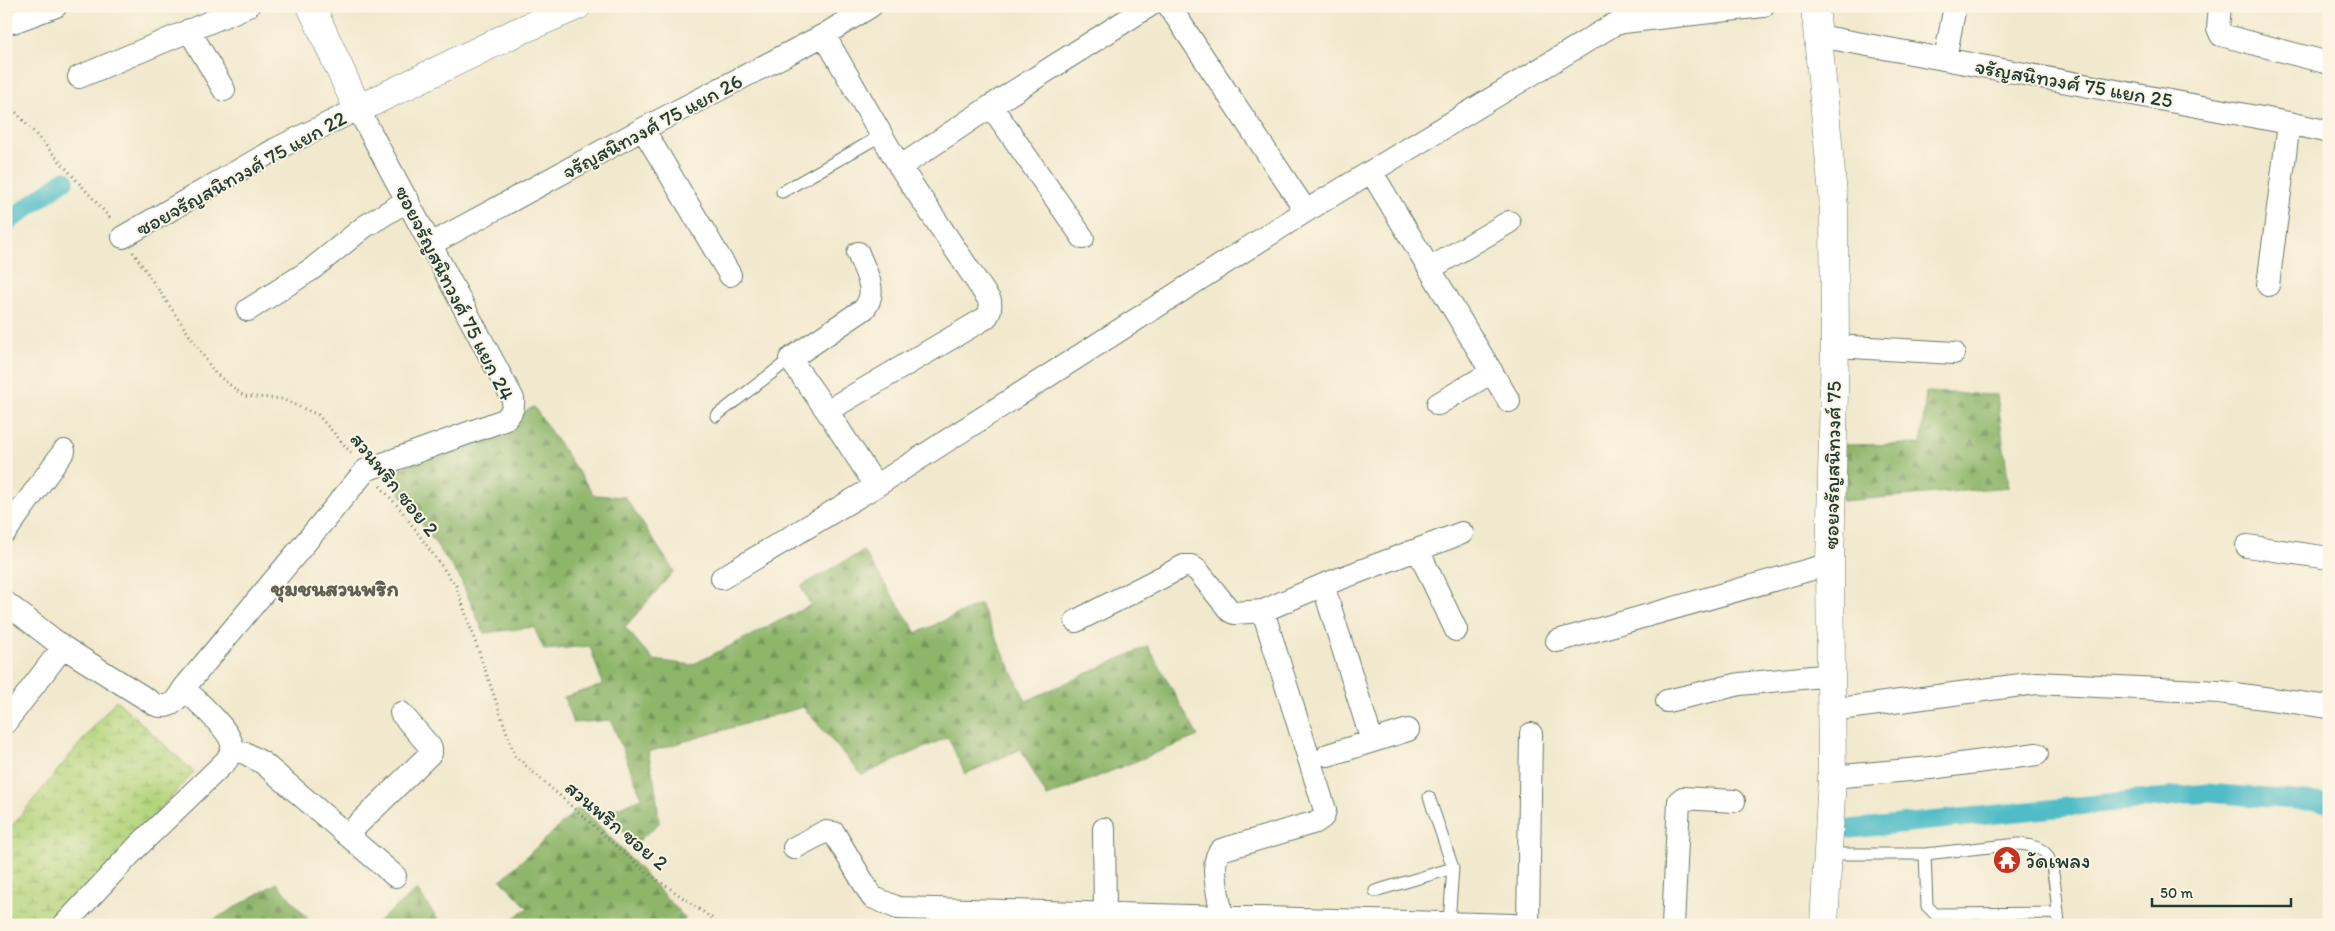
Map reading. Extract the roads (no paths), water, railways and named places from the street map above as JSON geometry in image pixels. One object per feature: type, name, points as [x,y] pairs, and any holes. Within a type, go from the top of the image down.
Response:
[{"type":"street","points":[[13,22],[56,6]]},
{"type":"street","points":[[78,77],[248,6]]},
{"type":"street","points":[[311,6],[358,108],[517,32],[577,6]]},
{"type":"street","name":"จรัญสนิทวงศ์ 75 แยก 26","points":[[431,244],[643,129],[824,35],[871,6]]},
{"type":"street","points":[[900,167],[990,106],[1149,6]]},
{"type":"street","points":[[1168,6],[1306,211]]},
{"type":"street","points":[[722,578],[876,486],[1306,211],[1372,173],[1613,26],[1623,22],[1763,6]]},
{"type":"street","name":"ซอยจรัญสนิทวงศ์ 75","points":[[1815,6],[1834,206],[1835,346],[1830,564],[1832,777],[1824,925]]},
{"type":"street","points":[[1945,59],[1955,6]]},
{"type":"street","points":[[2220,6],[2218,28],[2221,35],[2329,63]]},
{"type":"street","points":[[189,30],[224,90]]},
{"type":"street","points":[[824,35],[900,167],[990,301],[988,317],[827,411]]},
{"type":"street","name":"จรัญสนิทวงศ์ 75 แยก 25","points":[[1819,36],[2329,132]]},
{"type":"street","points":[[990,106],[1083,238]]},
{"type":"street","name":"ซอยจรัญสนิทวงศ์ 75 แยก 24","points":[[184,688],[366,470],[504,420],[512,412],[514,406],[514,399],[358,108]]},
{"type":"street","name":"ซอยจรัญสนิทวงศ์ 75 แยก 22","points":[[123,237],[276,149],[358,108]]},
{"type":"street","points":[[2268,285],[2289,123]]},
{"type":"street","points":[[643,129],[730,275]]},
{"type":"street","points":[[1372,173],[1431,268],[1509,402]]},
{"type":"street","points":[[248,310],[312,269],[364,227],[408,200]]},
{"type":"street","points":[[1431,268],[1509,222]]},
{"type":"street","points":[[858,253],[872,290],[869,303],[864,309],[790,359],[876,486]]},
{"type":"street","points":[[1835,346],[1954,353]]},
{"type":"street","points":[[1438,404],[1492,372]]},
{"type":"street","points":[[6,531],[64,452]]},
{"type":"street","points":[[1076,621],[1184,566],[1191,566],[1198,571],[1230,611],[1234,613],[1263,611],[1462,533]]},
{"type":"street","points":[[2247,546],[2329,558]]},
{"type":"street","points":[[1418,550],[1456,630]]},
{"type":"street","points":[[1557,640],[1830,564]]},
{"type":"street","points":[[1323,586],[1372,741]]},
{"type":"street","points":[[6,603],[63,647],[156,705],[165,708],[175,703],[184,688],[223,728],[231,741],[232,750],[227,760],[137,848],[64,925]]},
{"type":"street","points":[[1222,918],[1215,867],[1215,857],[1218,853],[1221,850],[1316,822],[1323,817],[1325,810],[1263,611]]},
{"type":"street","points":[[6,722],[63,647]]},
{"type":"street","points":[[1667,701],[1740,684],[1832,675]]},
{"type":"street","points":[[1832,710],[2036,684],[2220,692],[2329,707]]},
{"type":"street","points":[[347,835],[431,753],[431,748],[401,713]]},
{"type":"street","points":[[1328,755],[1408,730]]},
{"type":"street","points":[[1528,925],[1531,734]]},
{"type":"street","points":[[232,750],[246,753],[263,763],[395,876]]},
{"type":"street","points":[[1832,777],[1930,768],[2037,754]]},
{"type":"street","points":[[1673,925],[1679,801],[1683,798],[1734,801]]},
{"type":"street","points":[[1104,829],[1105,914]]},
{"type":"street","points":[[794,848],[824,832],[834,833],[872,897],[898,908],[1513,925]]},
{"type":"lane","points":[[782,192],[882,135]]},
{"type":"lane","points":[[716,416],[790,359]]},
{"type":"lane","points":[[1429,797],[1453,868],[1449,922]]},
{"type":"lane","points":[[1827,854],[1925,854],[2018,844],[2039,849],[2050,859],[2059,919],[1935,914],[1927,906],[1925,854]]},
{"type":"lane","points":[[1375,891],[1453,868]]},
{"type":"waterway","points":[[6,223],[65,180]]},
{"type":"waterway","points":[[1850,829],[2207,793],[2329,803]]},
{"type":"place","name":"วัดเพลง","points":[[2007,860]]},
{"type":"district","name":"ชุมชนสวนพริก","points":[[335,588]]}]
